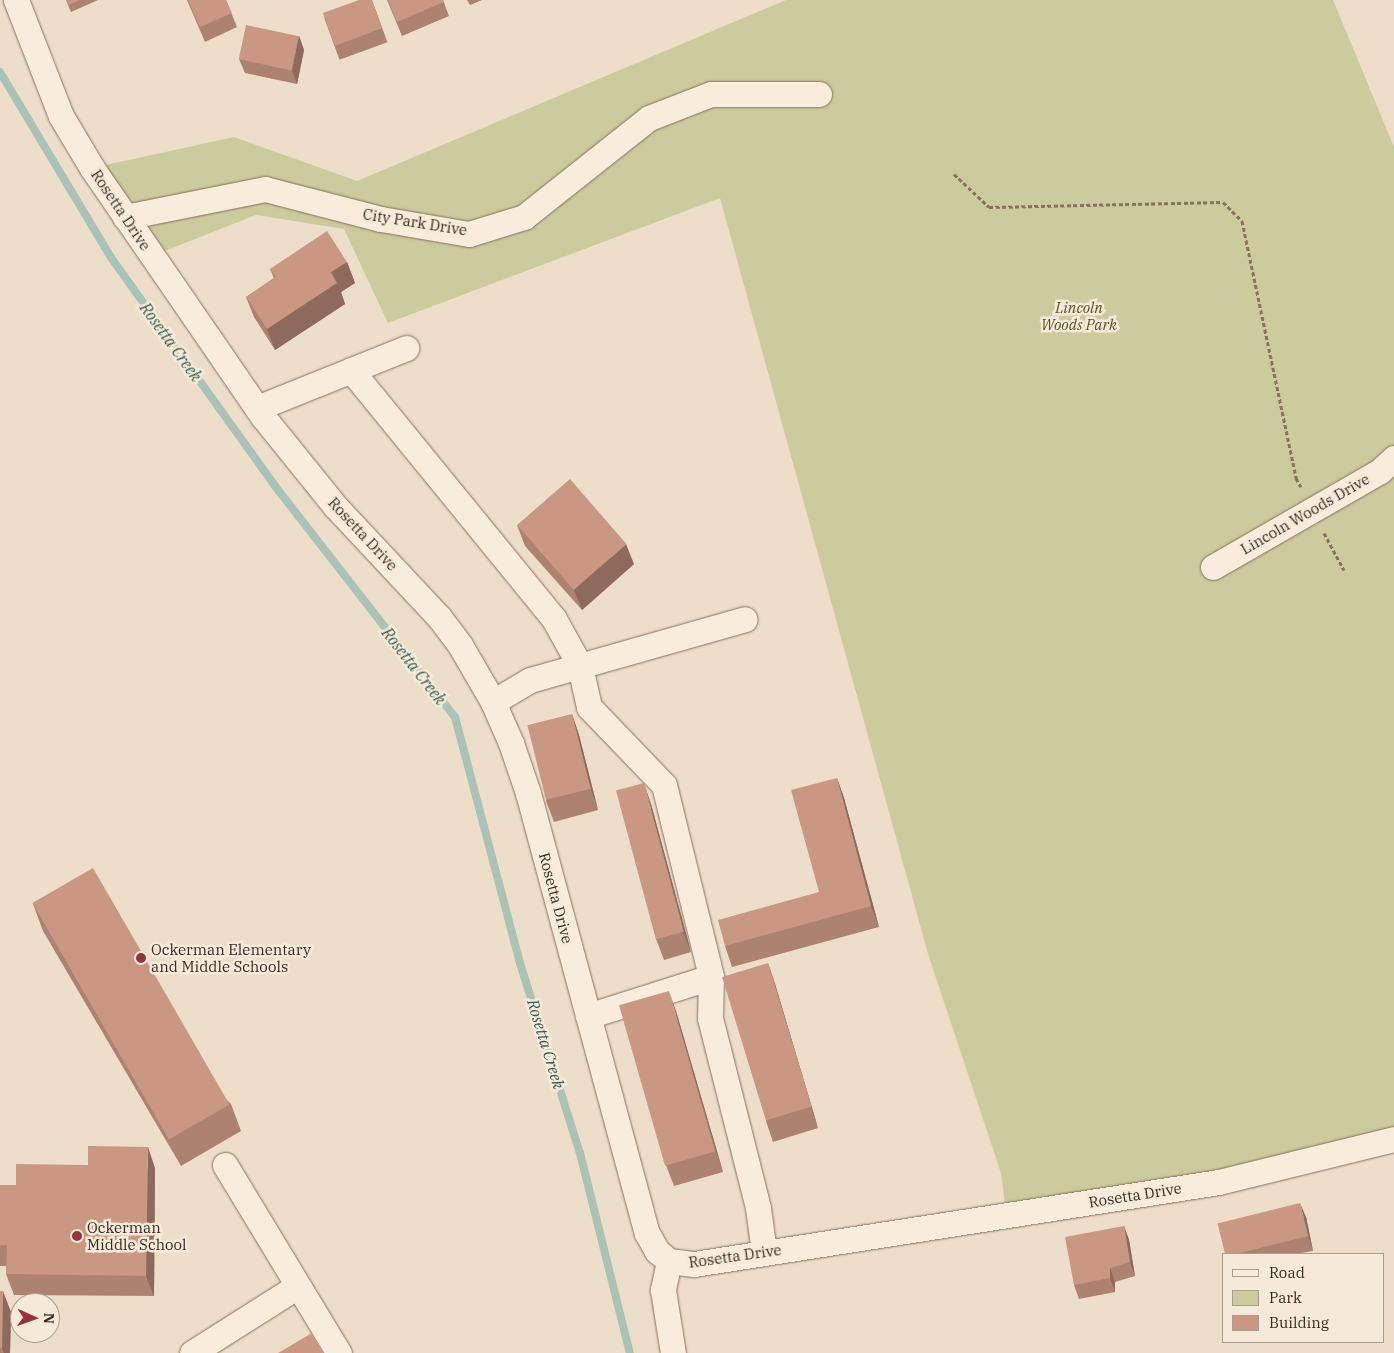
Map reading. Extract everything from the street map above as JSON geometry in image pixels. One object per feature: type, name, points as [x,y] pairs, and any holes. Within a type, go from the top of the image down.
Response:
[{"type":"street","name":"Rosetta Drive","points":[[16,0],[61,116],[126,217],[257,408],[335,506],[439,617],[460,645],[493,702],[511,743],[528,793],[647,1234],[658,1251],[670,1261],[694,1264],[1219,1182],[1336,1151],[1394,1139]]},
{"type":"street","name":"City Park Drive","points":[[126,217],[265,189],[381,219],[469,234],[524,217],[649,118],[711,94],[819,94]]},
{"type":"street","points":[[257,408],[406,348]]},
{"type":"street","points":[[351,370],[554,619],[580,666],[589,707],[664,785],[711,977],[710,1018],[758,1208],[764,1252]]},
{"type":"street","name":"Lincoln Woods Drive","points":[[1213,566],[1380,471],[1394,458]]},
{"type":"street","points":[[493,702],[530,680],[745,619]]},
{"type":"street","points":[[588,1016],[711,977]]},
{"type":"street","points":[[225,1165],[296,1287],[338,1353]]},
{"type":"street","points":[[670,1261],[663,1290],[673,1353]]},
{"type":"street","points":[[192,1353],[296,1287]]},
{"type":"path","points":[[954,174],[989,207],[1223,202],[1242,221],[1296,478],[1344,570]]},
{"type":"green space","name":"Lincoln Woods Park","points":[[786,0],[1333,0],[1394,147],[1394,1139],[1006,1214],[1001,1173],[928,954],[720,198],[388,323],[344,229],[256,215],[152,256],[92,168],[234,137],[357,181]]},
{"type":"building","points":[[67,0],[80,0],[69,5]]},
{"type":"building","points":[[188,0],[226,0],[232,13],[200,27]]},
{"type":"building","points":[[359,0],[372,0],[382,28],[335,46],[323,13]]},
{"type":"building","points":[[388,0],[443,0],[444,2],[397,22]]},
{"type":"building","points":[[246,25],[299,36],[292,70],[239,59]]},
{"type":"building","points":[[327,231],[347,262],[331,272],[337,283],[267,329],[246,297],[276,277],[270,269]]},
{"type":"building","points":[[570,479],[626,544],[574,590],[517,525]]},
{"type":"building","points":[[572,714],[591,789],[546,800],[527,725]]},
{"type":"building","points":[[837,778],[871,906],[725,946],[718,920],[819,892],[791,790]]},
{"type":"building","points":[[644,783],[684,932],[656,939],[616,791]]},
{"type":"building","points":[[93,868],[230,1104],[169,1139],[32,903]]},
{"type":"building","points":[[768,963],[812,1106],[766,1120],[722,977]]},
{"type":"building","points":[[669,991],[715,1152],[665,1166],[619,1005]]},
{"type":"building","name":"Ockerman Middle School","points":[[88,1146],[148,1147],[146,1276],[6,1274],[7,1245],[0,1245],[0,1185],[16,1185],[16,1164],[88,1165]]},
{"type":"building","points":[[1300,1203],[1308,1236],[1240,1253],[1225,1253],[1218,1224]]},
{"type":"building","points":[[1124,1226],[1130,1262],[1110,1268],[1110,1278],[1074,1285],[1065,1237]]},
{"type":"building","points":[[0,1291],[3,1291],[2,1348],[0,1348]]},
{"type":"building","points":[[312,1333],[323,1353],[278,1353]]},
{"type":"waterway","name":"Rosetta Creek","points":[[0,72],[112,259],[275,486],[455,717],[519,960],[580,1153],[630,1353]]},
{"type":"place","name":"Ockerman Elementary and Middle Schools","points":[[141,958]]},
{"type":"place","name":"Ockerman Middle School","points":[[77,1236]]}]
